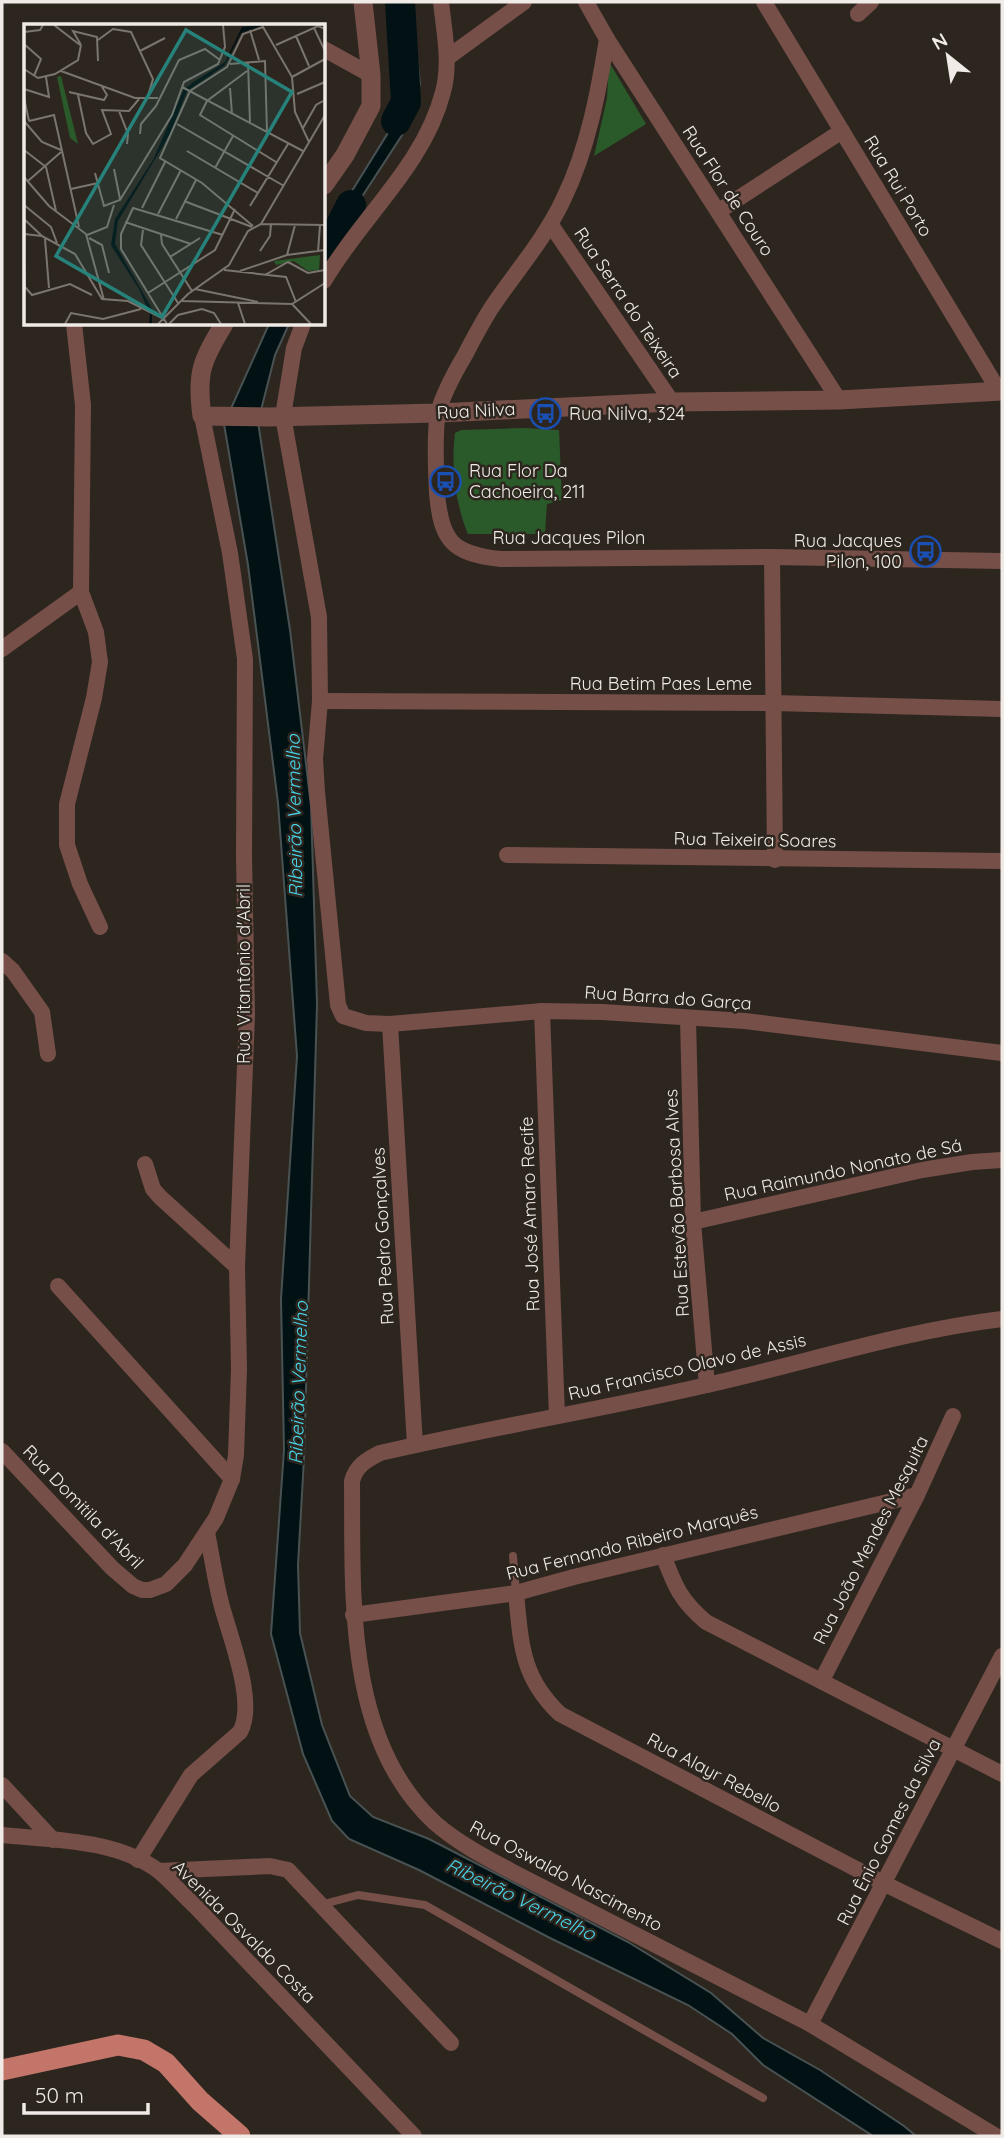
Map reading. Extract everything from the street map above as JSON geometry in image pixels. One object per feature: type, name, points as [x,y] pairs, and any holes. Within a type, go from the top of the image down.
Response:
[{"type":"main road","points":[[2,2070],[118,2045],[144,2050],[166,2063],[200,2101],[240,2136]]},
{"type":"street","points":[[326,182],[345,155],[371,106],[371,75],[363,2]]},
{"type":"street","points":[[326,278],[409,165],[428,130],[443,92],[447,58],[441,2]]},
{"type":"street","points":[[447,58],[524,2]]},
{"type":"street","name":"Rua Flor de Couro","points":[[586,2],[607,39],[839,400]]},
{"type":"street","name":"Rua Rui Porto","points":[[764,2],[1001,391]]},
{"type":"street","points":[[858,14],[871,2]]},
{"type":"street","name":"Rua Jacques Pilon","points":[[607,39],[599,88],[581,162],[551,225],[492,307],[454,373],[438,413],[436,479],[439,513],[444,531],[452,544],[466,553],[501,559],[772,557],[1002,561]]},
{"type":"street","points":[[326,50],[371,75]]},
{"type":"street","points":[[719,211],[842,131]]},
{"type":"street","name":"Rua Serra do Teixeira","points":[[551,225],[672,402]]},
{"type":"street","points":[[74,326],[83,405],[81,592],[96,632],[100,662],[94,698],[67,804],[66,845],[100,928]]},
{"type":"street","name":"Rua Vitantônio d'Abril","points":[[137,1589],[150,1590],[166,1584],[185,1565],[216,1518],[232,1479],[236,1455],[239,1370],[237,1268],[247,1015],[244,856],[245,659],[210,417],[198,390],[200,371],[206,355],[223,326]]},
{"type":"street","points":[[302,326],[293,348],[276,417],[319,617],[320,701]]},
{"type":"street","name":"Rua Nilva","points":[[210,417],[438,413],[672,402],[839,400],[1001,391]]},
{"type":"street","points":[[772,557],[775,860]]},
{"type":"street","points":[[3,645],[81,592]]},
{"type":"street","name":"Rua Betim Paes Leme","points":[[320,701],[774,704],[1002,709]]},
{"type":"street","name":"Rua Barra do Garça","points":[[320,701],[315,759],[317,792],[338,1005],[343,1016],[366,1023],[390,1024],[542,1011],[602,1012],[746,1021],[1002,1053]]},
{"type":"street","name":"Rua Teixeira Soares","points":[[507,855],[1002,861]]},
{"type":"street","points":[[2,961],[19,979],[41,1012],[48,1054]]},
{"type":"street","name":"Rua José Amaro Recife","points":[[542,1011],[557,1416]]},
{"type":"street","name":"Rua Estevão Barbosa Alves","points":[[688,1019],[693,1222],[707,1385]]},
{"type":"street","name":"Rua Pedro Gonçalves","points":[[390,1024],[415,1445]]},
{"type":"street","name":"Rua Raimundo Nonato de Sá","points":[[693,1222],[922,1170],[1002,1160]]},
{"type":"street","points":[[145,1164],[153,1188],[160,1197],[237,1268]]},
{"type":"street","points":[[58,1286],[232,1479]]},
{"type":"street","name":"Rua Francisco Olavo de Assis","points":[[380,1453],[707,1385],[895,1338],[1002,1319]]},
{"type":"street","name":"Rua João Mendes Mesquita","points":[[822,1681],[917,1495],[953,1416]]},
{"type":"street","name":"Rua Domitila d'Abril","points":[[2,1451],[105,1560],[137,1589]]},
{"type":"street","name":"Rua Oswaldo Nascimento","points":[[380,1453],[364,1462],[356,1470],[352,1481],[353,1615],[372,1718],[382,1744],[401,1781],[433,1821],[467,1847],[511,1871],[810,2024],[996,2136]]},
{"type":"street","name":"Rua Fernando Ribeiro Marquês","points":[[353,1615],[516,1593],[917,1495]]},
{"type":"street","points":[[138,1860],[191,1775],[240,1732],[245,1724],[243,1685],[220,1600],[207,1533]]},
{"type":"street","points":[[663,1555],[677,1590],[688,1606],[706,1622],[1002,1774]]},
{"type":"street","name":"Rua Alayr Rebello","points":[[516,1593],[525,1664],[537,1688],[560,1714],[885,1884],[1002,1941]]},
{"type":"street","name":"Rua Ênio Gomes da Silva","points":[[810,2024],[1002,1656]]},
{"type":"street","points":[[2,1785],[53,1840]]},
{"type":"street","name":"Avenida Osvaldo Costa","points":[[2,1835],[107,1849],[128,1854],[159,1871],[414,2136]]},
{"type":"street","points":[[159,1871],[280,1867],[293,1875],[451,2043]]},
{"type":"lane","name":"Rua Alayr Rebello","points":[[513,1556],[516,1593]]},
{"type":"lane","points":[[320,1905],[358,1895],[425,1905],[763,2098]]},
{"type":"green space","points":[[609,62],[646,124],[594,156],[607,98]]},
{"type":"green space","points":[[461,430],[559,430],[562,500],[547,504],[545,534],[468,534],[455,484],[455,433]]},
{"type":"water","points":[[402,2],[411,2],[420,84],[406,129],[326,252],[326,233],[391,128],[412,65]]},
{"type":"water","name":"Ribeirão Vermelho","points":[[268,326],[288,326],[275,355],[258,422],[290,630],[311,806],[317,1004],[304,1458],[298,1565],[300,1633],[322,1725],[350,1796],[373,1817],[429,1839],[628,1942],[711,1993],[763,2038],[820,2070],[916,2136],[873,2136],[763,2065],[732,2034],[688,2005],[419,1870],[349,1839],[332,1821],[303,1754],[271,1634],[284,1450],[281,1299],[297,1056],[278,803],[248,565],[224,424]]},
{"type":"waterway","name":"Ribeirão Vermelho","points":[[396,121],[406,102],[400,2]]},
{"type":"waterway","name":"Ribeirão Vermelho","points":[[326,254],[351,205]]},
{"type":"place","name":"Rua Nilva, 324","points":[[546,414]]},
{"type":"place","name":"Rua Flor Da Cachoeira, 211","points":[[446,481]]},
{"type":"place","name":"Rua Jacques Pilon, 100","points":[[925,551]]}]
